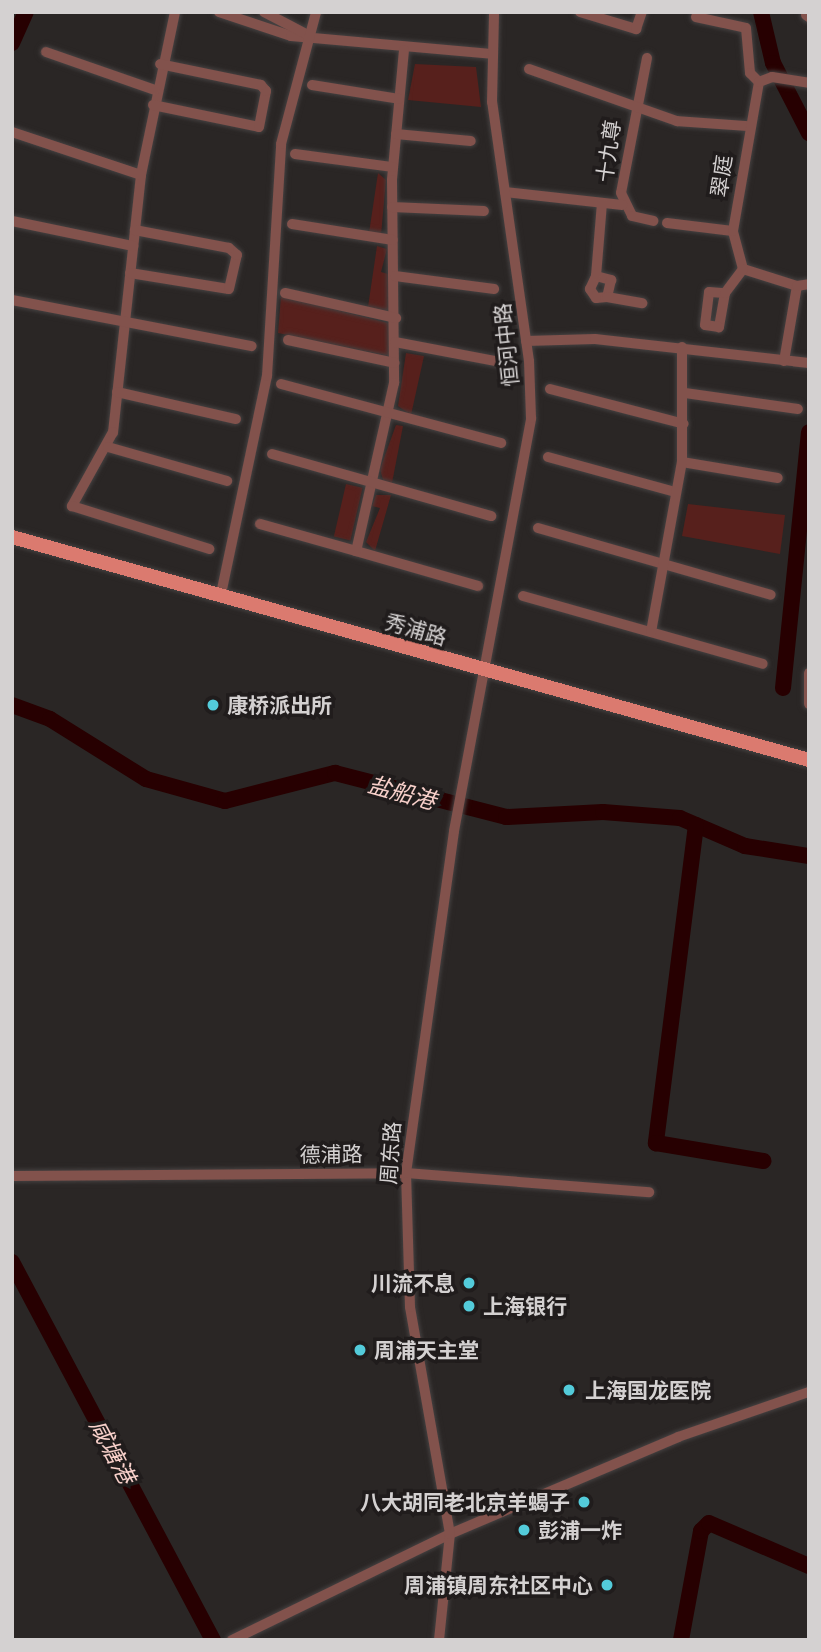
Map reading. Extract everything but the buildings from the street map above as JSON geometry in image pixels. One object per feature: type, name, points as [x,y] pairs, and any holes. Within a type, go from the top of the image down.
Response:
[{"type":"main road","name":"秀浦路","points":[[12,537],[809,760]]},
{"type":"street","points":[[175,12],[160,64],[141,175],[117,392],[108,447],[72,506],[209,549]]},
{"type":"street","points":[[219,12],[291,36],[308,35],[404,50],[491,54]]},
{"type":"street","points":[[264,12],[295,23],[308,35]]},
{"type":"street","points":[[221,594],[263,402],[281,144],[316,12]]},
{"type":"street","name":"恒河中路","points":[[487,672],[531,418],[526,341],[505,192],[491,54],[494,12]]},
{"type":"street","points":[[580,12],[636,29],[642,12]]},
{"type":"street","points":[[696,17],[746,28],[750,73],[759,82],[772,77],[809,83]]},
{"type":"street","points":[[356,551],[389,411],[395,363],[397,318],[393,167],[404,50]]},
{"type":"street","points":[[46,52],[155,90]]},
{"type":"street","name":"十九尊","points":[[647,58],[634,107],[622,205],[653,221]]},
{"type":"street","points":[[153,105],[259,127],[266,91],[261,85],[160,64]]},
{"type":"street","name":"十九尊","points":[[529,69],[677,121]]},
{"type":"street","name":"翠庭","points":[[743,269],[733,231],[747,127],[759,82]]},
{"type":"street","points":[[312,86],[399,99]]},
{"type":"street","name":"翠庭","points":[[677,121],[747,127]]},
{"type":"street","points":[[12,132],[141,175]]},
{"type":"street","points":[[396,134],[471,141]]},
{"type":"street","points":[[295,154],[393,167]]},
{"type":"street","points":[[505,192],[622,205]]},
{"type":"street","name":"十九尊","points":[[596,276],[602,203]]},
{"type":"street","points":[[392,207],[484,211]]},
{"type":"street","points":[[12,221],[133,246]]},
{"type":"street","points":[[667,223],[733,231]]},
{"type":"street","points":[[292,224],[393,240]]},
{"type":"street","points":[[130,273],[229,289],[237,255],[229,248],[135,230]]},
{"type":"street","points":[[725,293],[743,269],[803,285],[784,361]]},
{"type":"street","points":[[394,276],[494,289]]},
{"type":"street","points":[[607,297],[611,279],[596,276],[591,292],[607,297],[642,303]]},
{"type":"street","points":[[285,293],[397,318]]},
{"type":"street","points":[[12,300],[252,346]]},
{"type":"street","points":[[288,340],[395,363]]},
{"type":"street","points":[[526,341],[682,347],[806,362]]},
{"type":"street","points":[[395,342],[501,362]]},
{"type":"street","points":[[651,632],[661,562],[682,462],[685,393],[682,347]]},
{"type":"street","points":[[281,384],[501,443]]},
{"type":"street","points":[[550,389],[684,424]]},
{"type":"street","points":[[117,392],[236,419]]},
{"type":"street","points":[[685,393],[798,409]]},
{"type":"street","points":[[108,447],[227,481]]},
{"type":"street","points":[[272,454],[372,479],[491,516]]},
{"type":"street","points":[[548,457],[675,492]]},
{"type":"street","points":[[682,462],[778,478]]},
{"type":"street","points":[[260,524],[478,586]]},
{"type":"street","points":[[538,528],[771,595]]},
{"type":"street","points":[[523,596],[763,664]]},
{"type":"street","name":"周东路","points":[[439,1640],[450,1534],[410,1307],[406,1173],[454,831],[487,672]]},
{"type":"street","points":[[809,673],[809,704]]},
{"type":"street","name":"德浦路","points":[[12,1176],[406,1173],[649,1192]]},
{"type":"street","points":[[237,1637],[450,1534],[678,1437],[809,1392]]},
{"type":"shaded area","points":[[415,64],[476,67],[481,107],[408,100]]},
{"type":"shaded area","points":[[378,173],[386,180],[381,235],[369,233]]},
{"type":"shaded area","points":[[377,246],[387,249],[381,272],[388,274],[388,311],[368,307]]},
{"type":"shaded area","points":[[281,296],[392,324],[390,356],[278,333]]},
{"type":"shaded area","points":[[406,353],[424,356],[411,415],[398,406]]},
{"type":"shaded area","points":[[396,425],[403,426],[392,483],[383,480],[380,469]]},
{"type":"shaded area","points":[[346,484],[363,488],[350,540],[334,537]]},
{"type":"shaded area","points":[[376,495],[391,495],[375,551],[366,542],[380,508],[372,506]]},
{"type":"shaded area","points":[[688,504],[785,515],[780,554],[682,536]]},
{"type":"waterway","name":"咸塘港","points":[[12,43],[26,12]]},
{"type":"waterway","points":[[761,12],[773,63],[809,133]]},
{"type":"waterway","points":[[783,688],[809,432]]},
{"type":"waterway","name":"盐船港","points":[[12,705],[50,719],[146,779],[225,801],[335,773],[506,817],[603,812],[680,818],[745,846],[809,856]]},
{"type":"waterway","points":[[696,825],[656,1143],[763,1161]]},
{"type":"waterway","name":"咸塘港","points":[[12,1262],[213,1640]]},
{"type":"waterway","points":[[681,1640],[701,1531],[709,1523],[809,1566]]},
{"type":"place","name":"康桥派出所","points":[[213,705]]},
{"type":"place","name":"川流不息","points":[[469,1283]]},
{"type":"place","name":"上海银行","points":[[469,1306]]},
{"type":"place","name":"周浦天主堂","points":[[360,1350]]},
{"type":"place","name":"上海国龙医院","points":[[569,1390]]},
{"type":"place","name":"八大胡同老北京羊蝎子","points":[[584,1502]]},
{"type":"place","name":"彭浦一炸","points":[[524,1530]]},
{"type":"place","name":"周浦镇周东社区中心","points":[[607,1585]]}]
